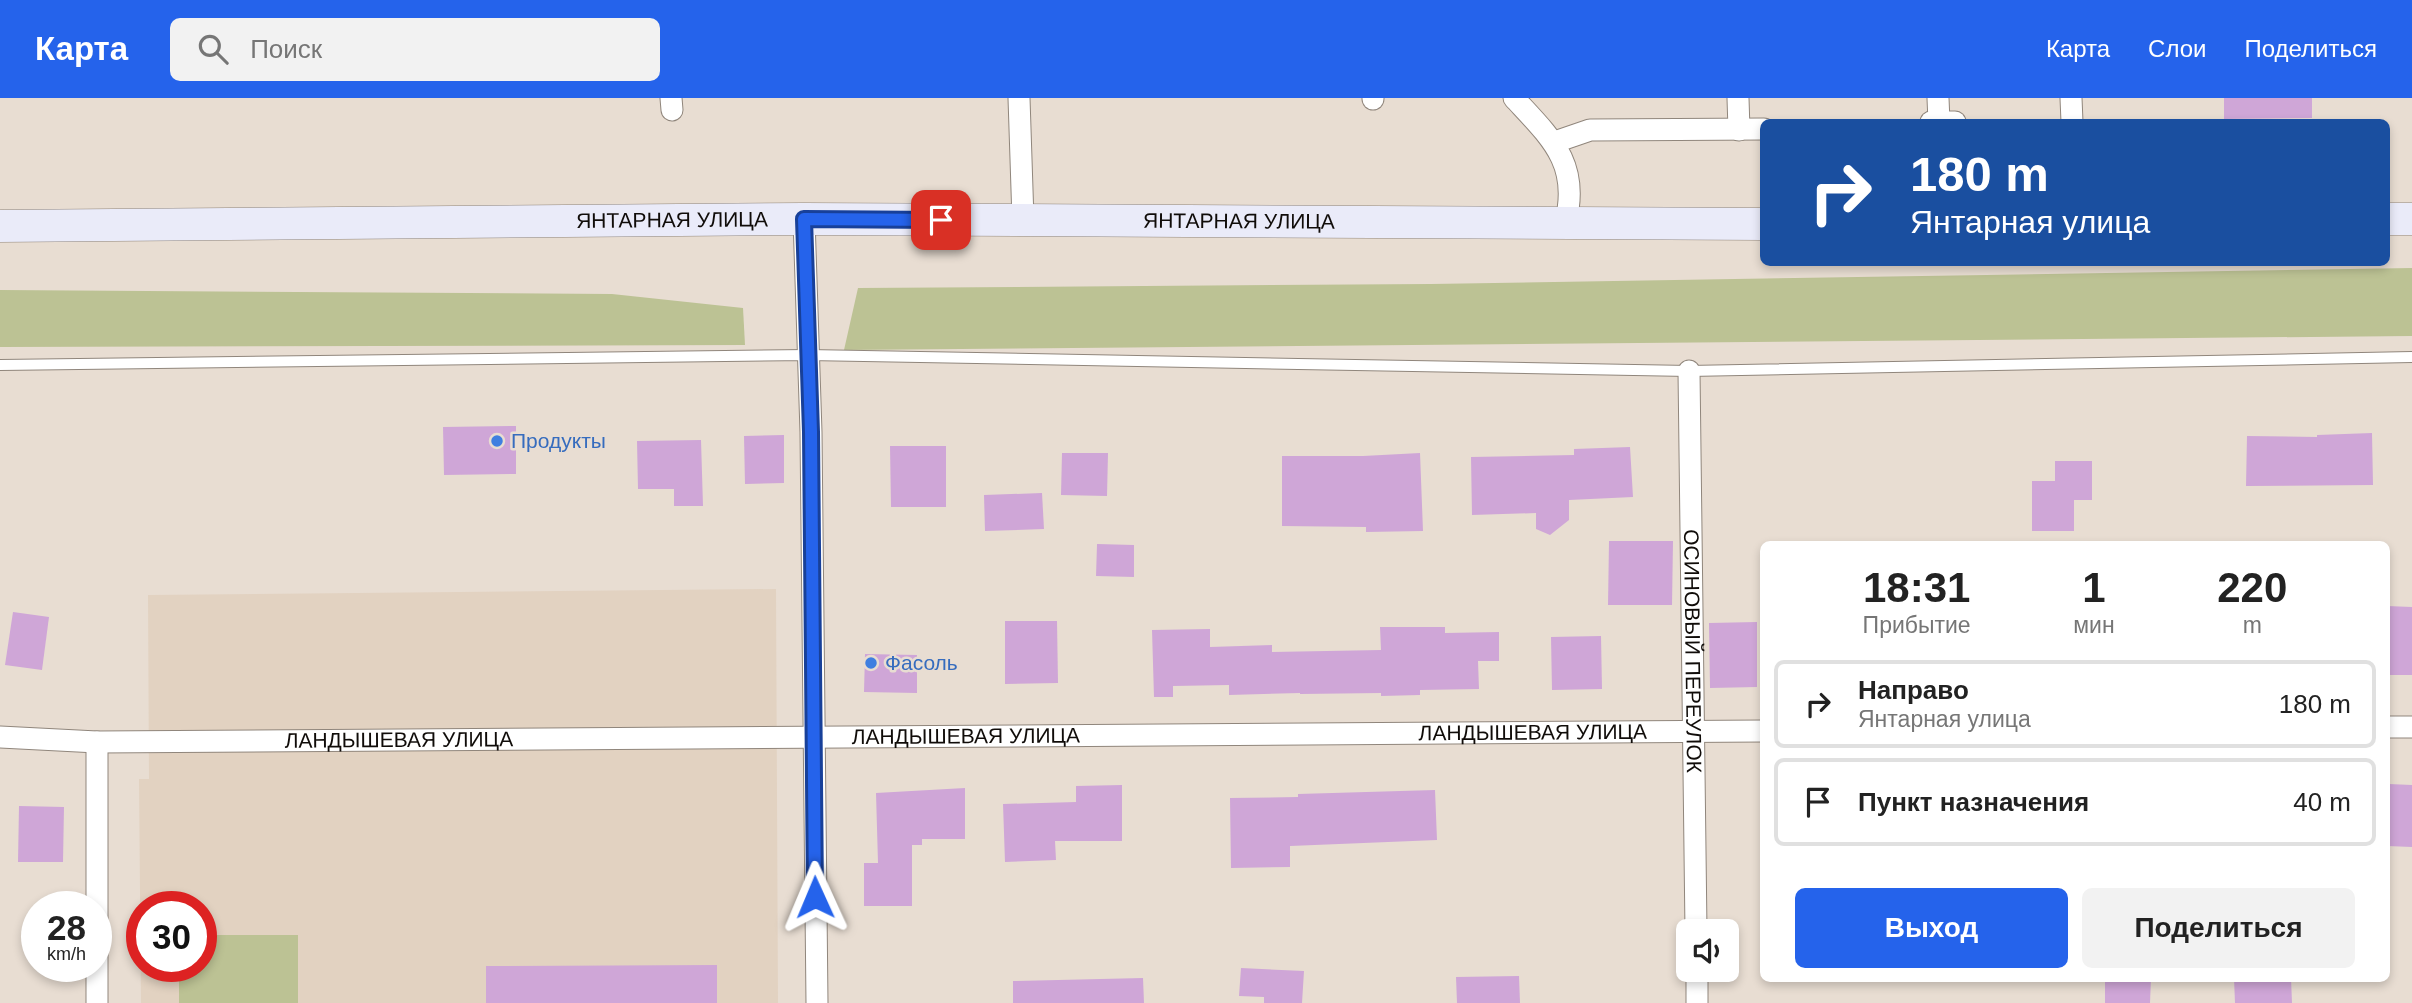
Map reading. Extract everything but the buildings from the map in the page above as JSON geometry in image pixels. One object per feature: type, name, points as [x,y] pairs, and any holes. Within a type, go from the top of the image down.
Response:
[{"type":"street","points":[[1019,98],[1023,220]]},
{"type":"street","points":[[1514,98],[1555,142],[1571,183],[1571,204],[1565,223]]},
{"type":"street","points":[[1738,98],[1740,130]]},
{"type":"street","points":[[1938,98],[1939,119]]},
{"type":"street","points":[[2071,98],[2072,119]]},
{"type":"street","points":[[1555,142],[1590,130],[1760,129]]},
{"type":"street","points":[[804,219],[811,432],[817,1003]]},
{"type":"street","name":"ЯНТАРНАЯ УЛИЦА","points":[[0,226],[804,219],[1760,223]]},
{"type":"street","points":[[2390,219],[2412,219]]},
{"type":"street","name":"ОСИНОВЫЙ ПЕРЕУЛОК","points":[[1689,371],[1696,919]]},
{"type":"street","points":[[2390,727],[2412,727]]},
{"type":"street","name":"ЛАНДЫШЕВАЯ УЛИЦА","points":[[0,737],[97,741],[1760,731]]},
{"type":"street","points":[[97,741],[97,1003]]},
{"type":"street","points":[[1697,982],[1697,1003]]},
{"type":"lane","points":[[0,365],[808,355],[1689,371],[2412,357]]},
{"type":"shaded area","points":[[776,589],[778,1003],[141,1003],[141,982],[217,982],[217,891],[140,891],[139,779],[149,779],[148,595]]},
{"type":"green space","points":[[2412,268],[2412,336],[844,350],[858,288],[1431,284]]},
{"type":"green space","points":[[0,290],[612,294],[743,308],[745,345],[0,347]]},
{"type":"green space","points":[[217,935],[298,935],[298,1003],[179,1003],[179,982],[217,982]]},
{"type":"place","name":"Продукты","points":[[497,441]]},
{"type":"place","name":"Фасоль","points":[[871,663]]},
{"type":"route","points":[[815,897],[811,432],[804,219],[941,220]]}]
